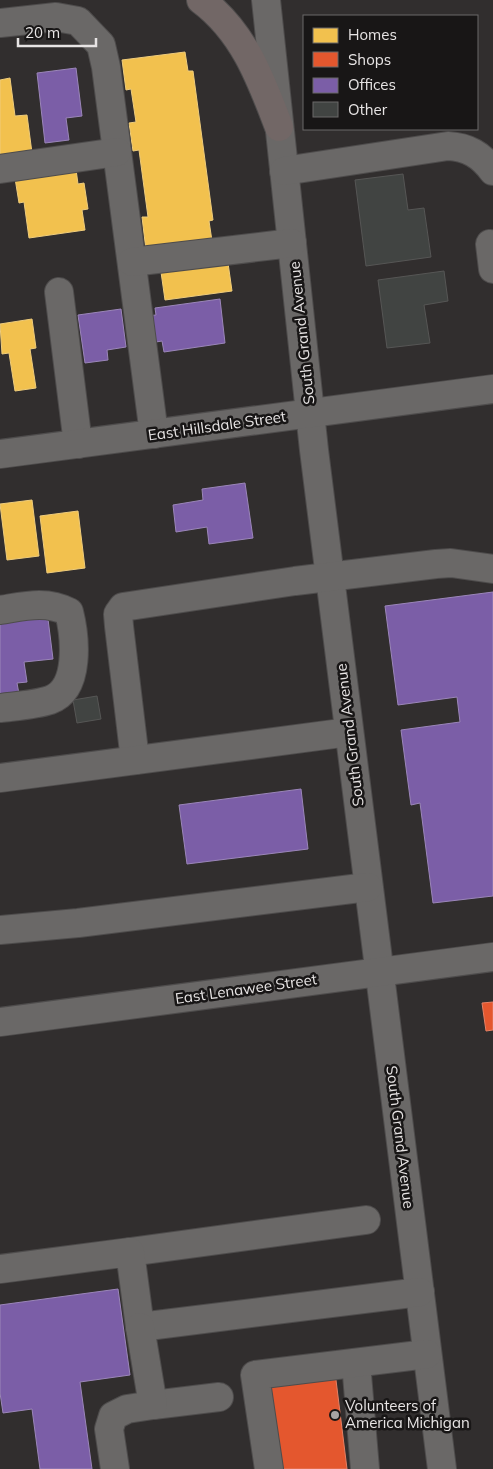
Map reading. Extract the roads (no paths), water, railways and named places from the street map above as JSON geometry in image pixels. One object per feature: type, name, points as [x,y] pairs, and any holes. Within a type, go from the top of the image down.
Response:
[{"type":"highway","points":[[201,0],[228,25],[246,50],[259,76],[279,128]]},
{"type":"street","name":"South Grand Avenue","points":[[270,7],[279,128],[311,413],[368,887],[442,1469]]},
{"type":"street","points":[[1,22],[56,17],[78,21],[101,45],[154,434]]},
{"type":"street","points":[[284,171],[448,146],[463,146],[477,154],[493,171]]},
{"type":"street","points":[[0,169],[117,152]]},
{"type":"street","points":[[132,262],[292,243]]},
{"type":"street","points":[[59,292],[78,444]]},
{"type":"street","name":"East Hillsdale Street","points":[[0,454],[493,389]]},
{"type":"street","points":[[134,760],[118,614],[123,607],[132,604],[331,577],[452,563],[493,569]]},
{"type":"street","points":[[0,610],[39,604],[57,606],[69,612],[75,636],[72,672],[63,691],[51,700],[0,708]]},
{"type":"street","points":[[0,778],[350,732]]},
{"type":"street","points":[[0,930],[78,923],[368,887]]},
{"type":"street","name":"East Lenawee Street","points":[[0,1022],[493,957]]},
{"type":"street","points":[[0,1269],[366,1220]]},
{"type":"street","points":[[130,1252],[153,1405]]},
{"type":"street","points":[[140,1327],[420,1292]]},
{"type":"street","points":[[269,1469],[255,1375],[427,1354]]},
{"type":"street","points":[[356,1363],[366,1469]]},
{"type":"street","points":[[115,1469],[109,1429],[113,1416],[127,1409],[219,1397]]},
{"type":"place","name":"Volunteers of America Michigan","points":[[335,1415]]}]
